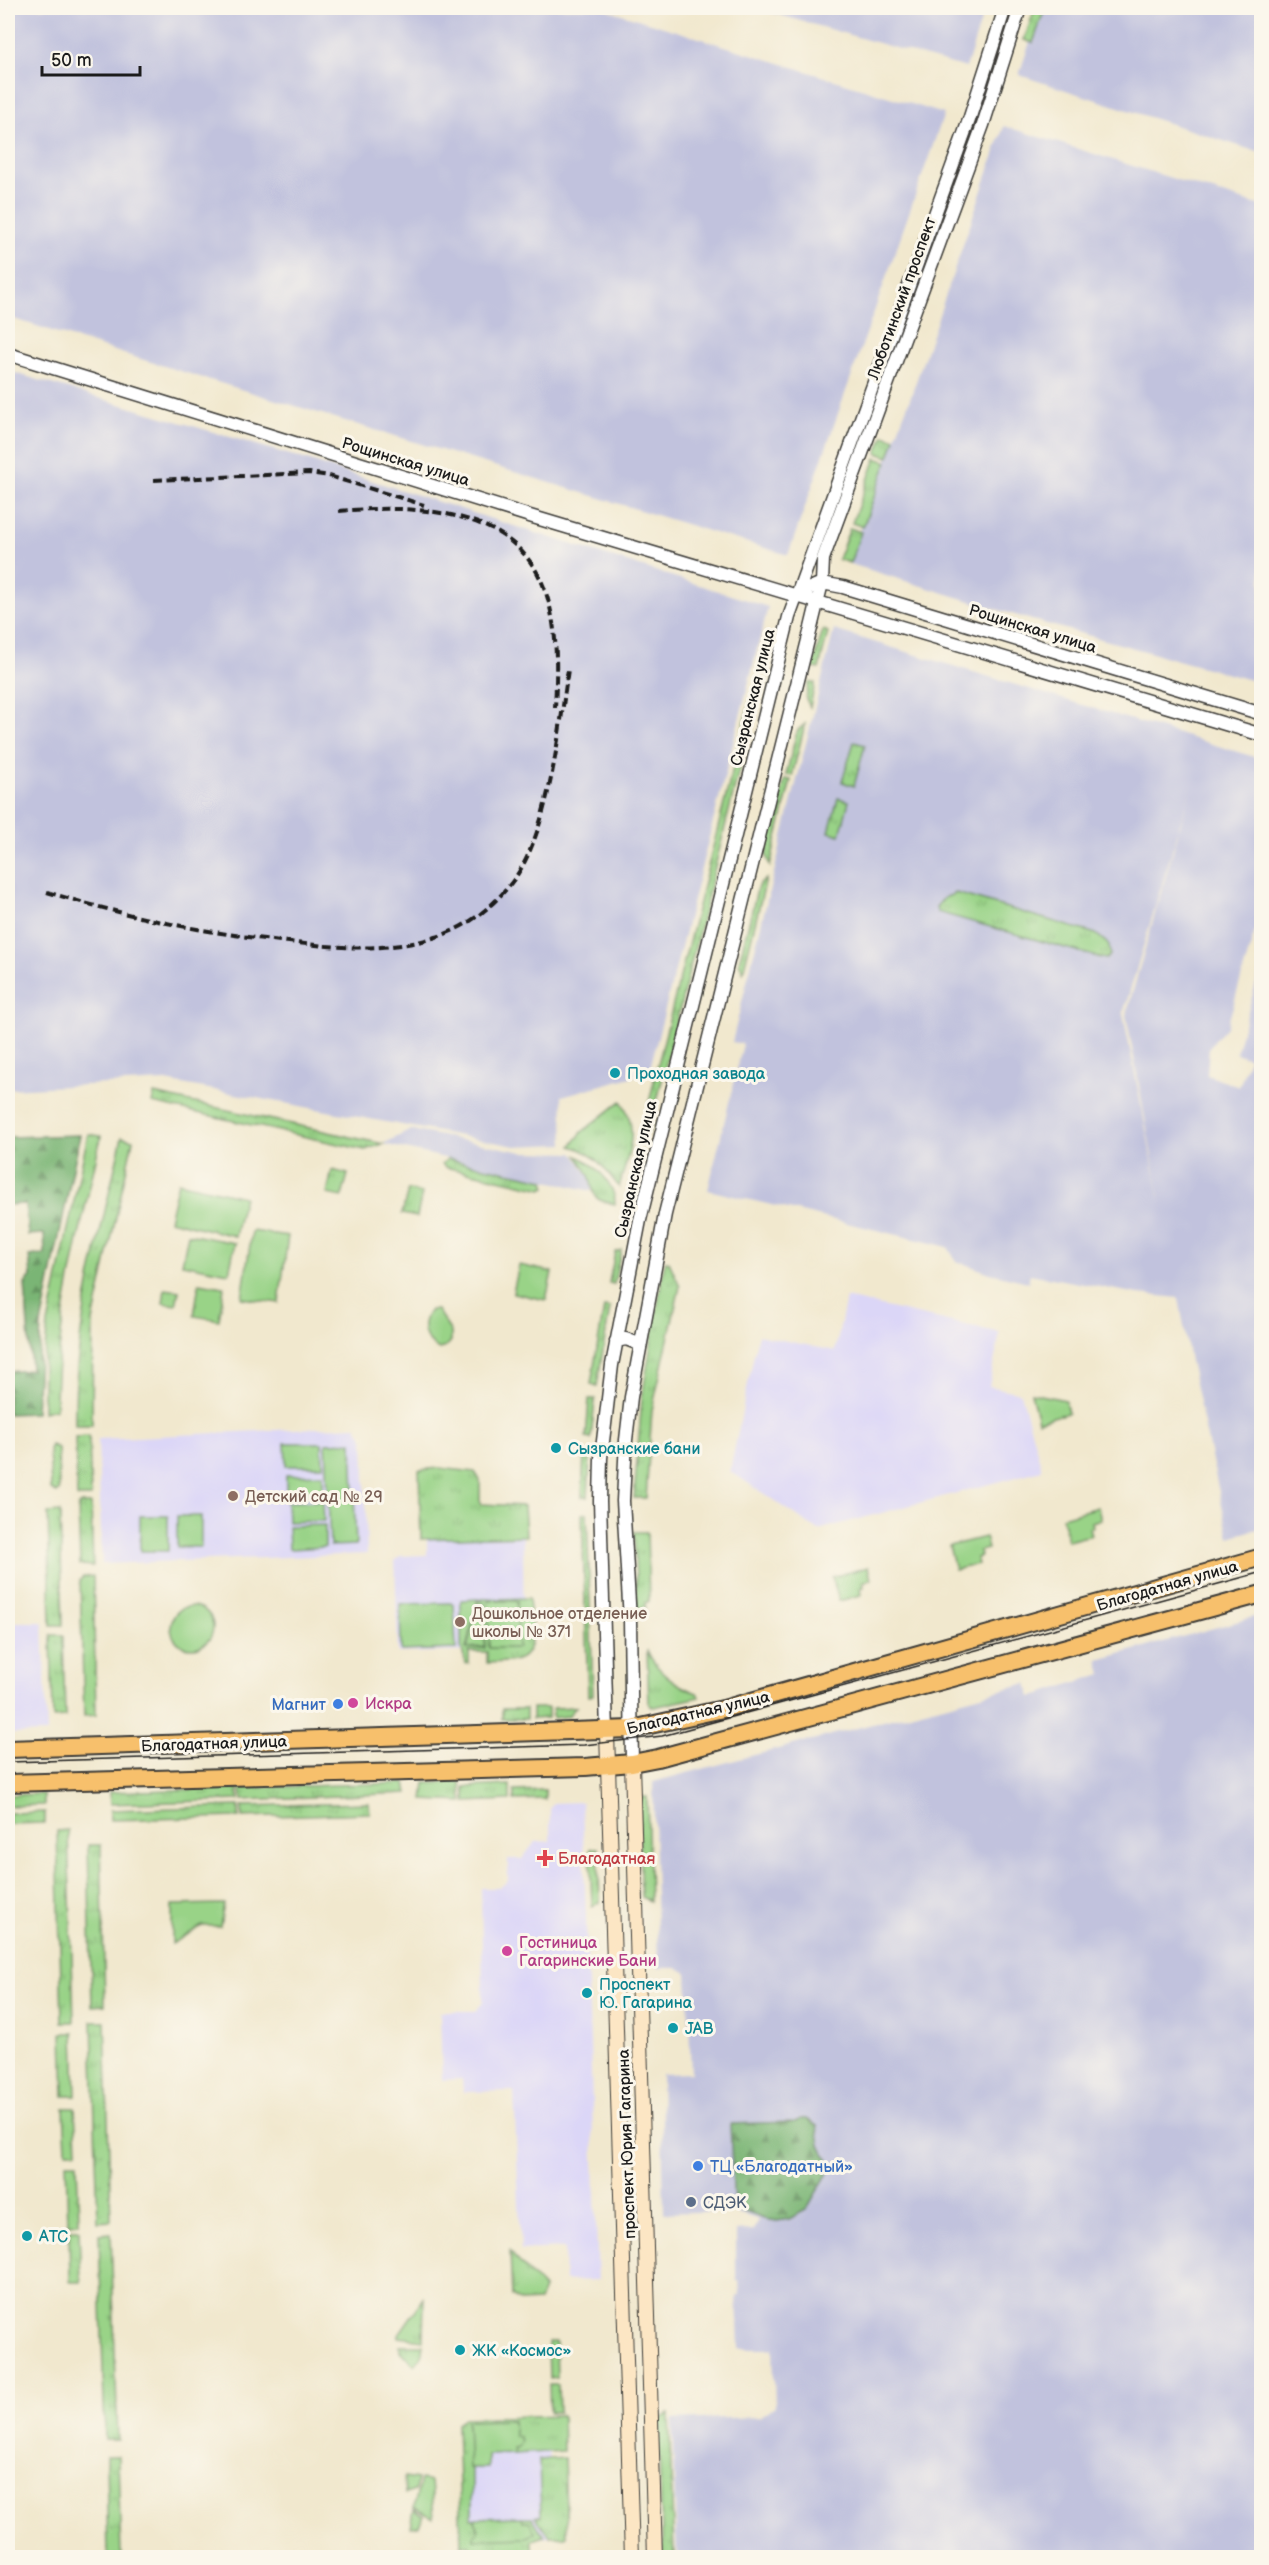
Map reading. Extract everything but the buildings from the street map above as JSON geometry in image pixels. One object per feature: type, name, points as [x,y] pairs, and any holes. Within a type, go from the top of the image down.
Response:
[{"type":"main road","name":"Благодатная улица","points":[[8,1749],[607,1732],[632,1729],[723,1709],[1262,1557]]},
{"type":"main road","name":"Благодатная улица","points":[[8,1783],[632,1763],[873,1701],[1262,1594]]},
{"type":"main road","name":"Сызранская улица","points":[[607,1732],[607,1765]]},
{"type":"main road","name":"проспект Юрия Гагарина","points":[[632,1763],[655,2558]]},
{"type":"main road","name":"проспект Юрия Гагарина","points":[[607,1765],[632,2558]]},
{"type":"street","name":"Люботинский проспект","points":[[796,594],[965,131],[1005,8]]},
{"type":"street","name":"Люботинский проспект","points":[[818,600],[826,552],[983,125],[1020,8]]},
{"type":"street","name":"Рощинская улица","points":[[8,354],[533,517],[818,600],[1262,735]]},
{"type":"street","name":"Рощинская улица","points":[[822,583],[1262,714]]},
{"type":"street","points":[[796,594],[822,583]]},
{"type":"street","name":"Сызранская улица","points":[[607,1732],[600,1479],[607,1394],[634,1247],[663,1121],[796,594]]},
{"type":"street","points":[[632,1729],[623,1481],[630,1397],[672,1186],[818,600]]},
{"type":"street","points":[[616,1341],[626,1339],[639,1344]]},
{"type":"street","name":"проспект Юрия Гагарина","points":[[632,1729],[632,1763]]},
{"type":"shaded area","points":[[20,8],[602,8],[944,114],[788,555],[8,317],[8,21]]},
{"type":"shaded area","points":[[755,8],[985,8],[966,68]]},
{"type":"shaded area","points":[[1041,8],[1261,8],[1261,153],[1019,75]]},
{"type":"shaded area","points":[[1004,126],[1261,206],[1261,683],[1025,618],[847,563],[910,399]]},
{"type":"shaded area","points":[[8,371],[304,459],[768,607],[649,1072],[562,1096],[564,1144],[515,1146],[166,1081],[8,1089]]},
{"type":"shaded area","points":[[834,630],[1261,759],[1261,910],[1227,1027],[1209,1047],[1207,1075],[1239,1087],[1249,1058],[1236,1053],[1261,966],[1261,1528],[1229,1537],[1190,1361],[1179,1298],[1138,1294],[1030,1274],[1028,1282],[990,1273],[956,1261],[948,1247],[708,1190],[743,1044],[732,1042]],"holes":[[[1193,781],[1126,1015],[1161,1205],[1123,1014]]]},
{"type":"shaded area","points":[[411,1130],[523,1152],[573,1153],[590,1178],[592,1191],[383,1144]]},
{"type":"shaded area","points":[[846,1298],[1000,1333],[989,1386],[1021,1393],[1042,1470],[818,1530],[730,1471],[758,1335],[835,1351]]},
{"type":"shaded area","name":"Детский сад № 29","points":[[356,1426],[364,1438],[367,1554],[102,1564],[98,1439]]},
{"type":"shaded area","name":"Дошкольное отделение школы № 371","points":[[523,1537],[524,1650],[398,1653],[395,1561],[400,1556],[427,1555],[427,1539]]},
{"type":"shaded area","points":[[1261,1615],[1261,2557],[677,2557],[672,2420],[760,2417],[775,2406],[773,2349],[739,2349],[737,2295],[740,2295],[739,2281],[736,2281],[736,2231],[753,2230],[759,2220],[731,2211],[664,2213],[661,2074],[691,2073],[687,1973],[678,1968],[658,1968],[653,1782],[1027,1683],[1031,1697],[1102,1674],[1098,1660]]},
{"type":"shaded area","points":[[8,1622],[43,1622],[47,1733],[8,1734]]},
{"type":"shaded area","points":[[582,1802],[598,2280],[565,2281],[564,2248],[521,2250],[514,2091],[463,2092],[462,2079],[442,2080],[440,2011],[476,2011],[483,2002],[481,1888],[499,1888],[508,1881],[508,1859],[522,1859],[535,1842],[550,1841],[550,1808],[553,1803]]},
{"type":"shaded area","points":[[549,2418],[551,2537],[464,2544],[463,2419]]},
{"type":"green space","points":[[1035,8],[1045,8],[1033,43],[1024,40]]},
{"type":"green space","points":[[884,435],[895,439],[889,457],[877,453]]},
{"type":"green space","points":[[876,458],[887,462],[863,527],[852,523]]},
{"type":"green space","points":[[850,528],[861,532],[850,563],[838,559]]},
{"type":"green space","points":[[823,630],[828,632],[819,669],[812,668]]},
{"type":"green space","points":[[809,682],[815,683],[810,707],[806,699]]},
{"type":"green space","points":[[750,701],[756,702],[649,1133],[646,1116],[657,1068]]},
{"type":"green space","points":[[805,724],[792,776],[786,775],[797,731]]},
{"type":"green space","points":[[854,742],[865,745],[854,786],[842,782]]},
{"type":"green space","points":[[785,779],[791,780],[770,866],[766,855]]},
{"type":"green space","points":[[838,798],[849,801],[840,835],[829,832]]},
{"type":"green space","points":[[766,879],[743,972],[739,962],[758,886]]},
{"type":"green space","points":[[956,893],[1096,934],[1109,945],[1110,955],[1106,959],[1101,958],[937,912],[936,907],[944,898]]},
{"type":"green space","points":[[154,1094],[383,1144],[365,1150],[152,1103]]},
{"type":"green space","points":[[621,1101],[627,1112],[631,1133],[619,1187],[593,1157],[571,1146],[582,1132]]},
{"type":"green space","points":[[88,1134],[101,1136],[65,1305],[57,1374],[56,1409],[43,1412],[43,1365],[48,1324]]},
{"type":"green space","points":[[80,1135],[41,1324],[36,1413],[8,1414],[8,1372],[31,1370],[25,1284],[31,1276],[29,1256],[45,1254],[44,1234],[28,1235],[25,1204],[8,1205],[8,1137]]},
{"type":"green space","points":[[122,1137],[133,1140],[93,1321],[92,1425],[75,1425],[83,1316]]},
{"type":"green space","points":[[577,1156],[603,1175],[612,1189],[615,1204],[596,1197],[589,1175]]},
{"type":"green space","points":[[447,1159],[544,1180],[546,1187],[542,1189],[445,1167],[442,1164]]},
{"type":"green space","points":[[332,1170],[348,1174],[342,1197],[327,1194]]},
{"type":"green space","points":[[178,1182],[244,1197],[235,1236],[169,1220]]},
{"type":"green space","points":[[408,1190],[422,1193],[417,1217],[402,1214]]},
{"type":"green space","points":[[252,1231],[288,1236],[279,1303],[242,1298]]},
{"type":"green space","points":[[188,1234],[235,1243],[229,1273],[182,1264]]},
{"type":"green space","points":[[621,1250],[614,1284],[609,1283],[615,1252]]},
{"type":"green space","points":[[665,1261],[669,1262],[680,1286],[652,1410],[646,1498],[634,1498],[642,1398]]},
{"type":"green space","points":[[519,1265],[552,1272],[546,1300],[513,1293]]},
{"type":"green space","points":[[199,1283],[224,1287],[219,1320],[194,1316]]},
{"type":"green space","points":[[165,1289],[179,1291],[176,1305],[163,1303]]},
{"type":"green space","points":[[604,1307],[610,1308],[597,1386],[591,1384]]},
{"type":"green space","points":[[430,1310],[437,1310],[451,1332],[451,1341],[446,1347],[439,1349],[426,1337],[424,1326]]},
{"type":"green space","points":[[1031,1393],[1065,1400],[1068,1413],[1038,1421]]},
{"type":"green space","points":[[589,1399],[595,1399],[591,1439],[586,1438]]},
{"type":"green space","points":[[89,1436],[91,1497],[77,1497],[75,1437]]},
{"type":"green space","points":[[352,1442],[356,1545],[330,1546],[326,1443]]},
{"type":"green space","points":[[285,1443],[322,1443],[323,1466],[286,1466]]},
{"type":"green space","points":[[51,1445],[58,1448],[59,1490],[57,1493],[51,1490],[49,1449]]},
{"type":"green space","points":[[584,1454],[590,1454],[588,1497],[582,1497]]},
{"type":"green space","points":[[439,1468],[475,1472],[480,1480],[480,1504],[524,1506],[526,1536],[421,1539],[419,1470]]},
{"type":"green space","points":[[323,1474],[323,1496],[286,1497],[286,1475]]},
{"type":"green space","points":[[323,1501],[324,1521],[288,1522],[287,1502]]},
{"type":"green space","points":[[91,1504],[93,1566],[80,1565],[78,1506]]},
{"type":"green space","points":[[1098,1507],[1101,1519],[1092,1522],[1093,1527],[1089,1528],[1091,1535],[1068,1541],[1062,1517]]},
{"type":"green space","points":[[60,1512],[63,1625],[51,1625],[48,1513]]},
{"type":"green space","points":[[587,1513],[593,1695],[588,1696],[582,1514]]},
{"type":"green space","points":[[140,1516],[168,1516],[168,1551],[140,1551]]},
{"type":"green space","points":[[177,1516],[201,1516],[201,1547],[177,1547]]},
{"type":"green space","points":[[325,1525],[325,1547],[289,1549],[288,1526]]},
{"type":"green space","points":[[634,1532],[647,1532],[649,1601],[645,1603],[645,1608],[637,1608]]},
{"type":"green space","points":[[985,1537],[988,1549],[979,1551],[980,1556],[976,1558],[978,1564],[955,1570],[949,1546]]},
{"type":"green space","points":[[868,1567],[871,1579],[863,1582],[864,1587],[860,1588],[861,1595],[839,1601],[832,1577]]},
{"type":"green space","points":[[93,1576],[96,1715],[84,1716],[80,1580],[83,1577]]},
{"type":"green space","points":[[529,1598],[532,1633],[531,1642],[524,1656],[514,1661],[487,1663],[487,1652],[469,1652],[469,1663],[466,1664],[461,1647],[461,1600],[478,1599],[466,1649],[485,1648],[482,1599],[493,1599],[489,1601],[489,1648],[517,1648],[517,1601],[497,1601],[497,1599]]},
{"type":"green space","points":[[479,1599],[484,1603],[485,1647],[467,1648]]},
{"type":"green space","points":[[493,1599],[517,1601],[518,1648],[489,1648],[488,1601],[493,1601]]},
{"type":"green space","points":[[451,1603],[454,1605],[456,1649],[401,1651],[400,1604]]},
{"type":"green space","points":[[192,1606],[207,1612],[213,1627],[207,1642],[192,1648],[177,1642],[171,1627],[177,1612]]},
{"type":"green space","points":[[51,1635],[63,1635],[65,1717],[53,1718]]},
{"type":"green space","points":[[647,1650],[661,1671],[700,1697],[654,1707],[649,1705]]},
{"type":"green space","points":[[576,1707],[568,1716],[553,1718],[553,1708]]},
{"type":"green space","points":[[532,1708],[548,1708],[548,1718],[532,1719]]},
{"type":"green space","points":[[502,1709],[526,1709],[526,1719],[502,1719]]},
{"type":"green space","points":[[461,1782],[462,1802],[423,1800],[425,1783]]},
{"type":"green space","points":[[406,1783],[408,1793],[242,1800],[241,1788]]},
{"type":"green space","points":[[510,1785],[510,1800],[465,1802],[465,1787]]},
{"type":"green space","points":[[238,1788],[239,1800],[110,1804],[109,1792]]},
{"type":"green space","points":[[545,1790],[545,1799],[514,1800],[514,1791]]},
{"type":"green space","points":[[44,1794],[44,1805],[8,1806],[8,1795]]},
{"type":"green space","points":[[638,1797],[647,1797],[650,1901],[641,1897]]},
{"type":"green space","points":[[369,1803],[370,1813],[242,1817],[242,1806]]},
{"type":"green space","points":[[239,1806],[239,1817],[110,1820],[110,1810]]},
{"type":"green space","points":[[45,1812],[45,1823],[8,1824],[8,1813]]},
{"type":"green space","points":[[68,1830],[74,2022],[62,2022],[57,1831]]},
{"type":"green space","points":[[88,1845],[101,1845],[105,2005],[92,2006]]},
{"type":"green space","points":[[598,1848],[600,1902],[592,1906],[590,1850]]},
{"type":"green space","points":[[224,1904],[220,1926],[202,1926],[172,1944],[172,1905]]},
{"type":"green space","points":[[92,2021],[105,2021],[111,2221],[98,2222]]},
{"type":"green space","points":[[62,2033],[74,2033],[76,2096],[64,2096]]},
{"type":"green space","points":[[64,2108],[75,2108],[77,2151],[66,2151]]},
{"type":"green space","points":[[807,2119],[817,2126],[820,2145],[828,2161],[828,2173],[806,2210],[789,2219],[777,2221],[764,2219],[734,2208],[730,2124],[795,2122]]},
{"type":"green space","points":[[66,2163],[77,2163],[79,2223],[68,2224]]},
{"type":"green space","points":[[69,2230],[79,2230],[81,2282],[70,2282]]},
{"type":"green space","points":[[111,2233],[118,2440],[105,2440],[99,2234]]},
{"type":"green space","points":[[510,2252],[544,2289],[539,2301],[520,2302],[512,2296]]},
{"type":"green space","points":[[424,2298],[423,2340],[399,2337],[399,2334]]},
{"type":"green space","points":[[548,2342],[556,2342],[557,2378],[549,2379]]},
{"type":"green space","points":[[400,2345],[423,2345],[421,2358],[414,2365],[400,2351]]},
{"type":"green space","points":[[549,2385],[558,2385],[559,2412],[550,2412]]},
{"type":"green space","points":[[669,2414],[674,2557],[663,2558],[658,2425],[660,2419]]},
{"type":"green space","points":[[562,2415],[563,2451],[514,2454],[513,2420],[467,2421],[470,2468],[472,2468],[472,2518],[475,2518],[478,2532],[523,2521],[522,2517],[532,2517],[544,2536],[532,2540],[532,2553],[536,2557],[474,2557],[469,2545],[461,2545],[457,2423],[464,2418]]},
{"type":"green space","points":[[513,2420],[514,2436],[519,2437],[521,2442],[518,2447],[513,2448],[514,2454],[488,2455],[488,2468],[469,2468],[467,2421]]},
{"type":"green space","points":[[106,2456],[118,2456],[121,2557],[108,2557]]},
{"type":"green space","points":[[564,2458],[567,2536],[549,2536],[535,2516],[541,2516],[539,2460]]},
{"type":"green space","points":[[404,2477],[417,2479],[415,2491],[405,2494]]},
{"type":"green space","points":[[420,2480],[431,2482],[434,2518],[414,2508]]},
{"type":"green space","points":[[414,2510],[424,2516],[419,2526],[411,2527]]},
{"type":"green space","points":[[522,2517],[523,2521],[529,2521],[535,2532],[527,2537],[474,2539],[474,2534],[478,2532],[475,2518]]},
{"type":"tram line","points":[[8,1762],[584,1745],[662,1736],[1262,1572]]},
{"type":"railway","points":[[154,480],[309,473],[329,476],[424,505]]},
{"type":"railway","points":[[339,511],[368,509],[429,511],[458,517],[486,527],[511,541],[531,562],[545,590],[549,604],[556,648],[555,708]]},
{"type":"railway","points":[[47,892],[176,925],[301,943],[369,948],[414,943],[448,933],[471,921],[501,896],[517,875],[528,855],[552,776],[568,669]]},
{"type":"place","name":"Проходная завода","points":[[615,1073]]},
{"type":"place","name":"Сызранские бани","points":[[556,1448]]},
{"type":"place","name":"Детский сад № 29","points":[[233,1496]]},
{"type":"place","name":"Дошкольное отделение школы № 371","points":[[460,1622]]},
{"type":"place","name":"Искра","points":[[353,1703]]},
{"type":"place","name":"Магнит","points":[[338,1704]]},
{"type":"place","name":"Благодатная","points":[[545,1858]]},
{"type":"place","name":"Гостиница Гагаринские Бани","points":[[507,1951]]},
{"type":"place","name":"Проспект Ю. Гагарина","points":[[587,1993]]},
{"type":"place","name":"JAB","points":[[673,2028]]},
{"type":"place","name":"ТЦ «Благодатный»","points":[[698,2166]]},
{"type":"place","name":"СДЭК","points":[[691,2202]]},
{"type":"place","name":"АТС","points":[[27,2236]]},
{"type":"place","name":"ЖК «Космос»","points":[[460,2350]]}]
